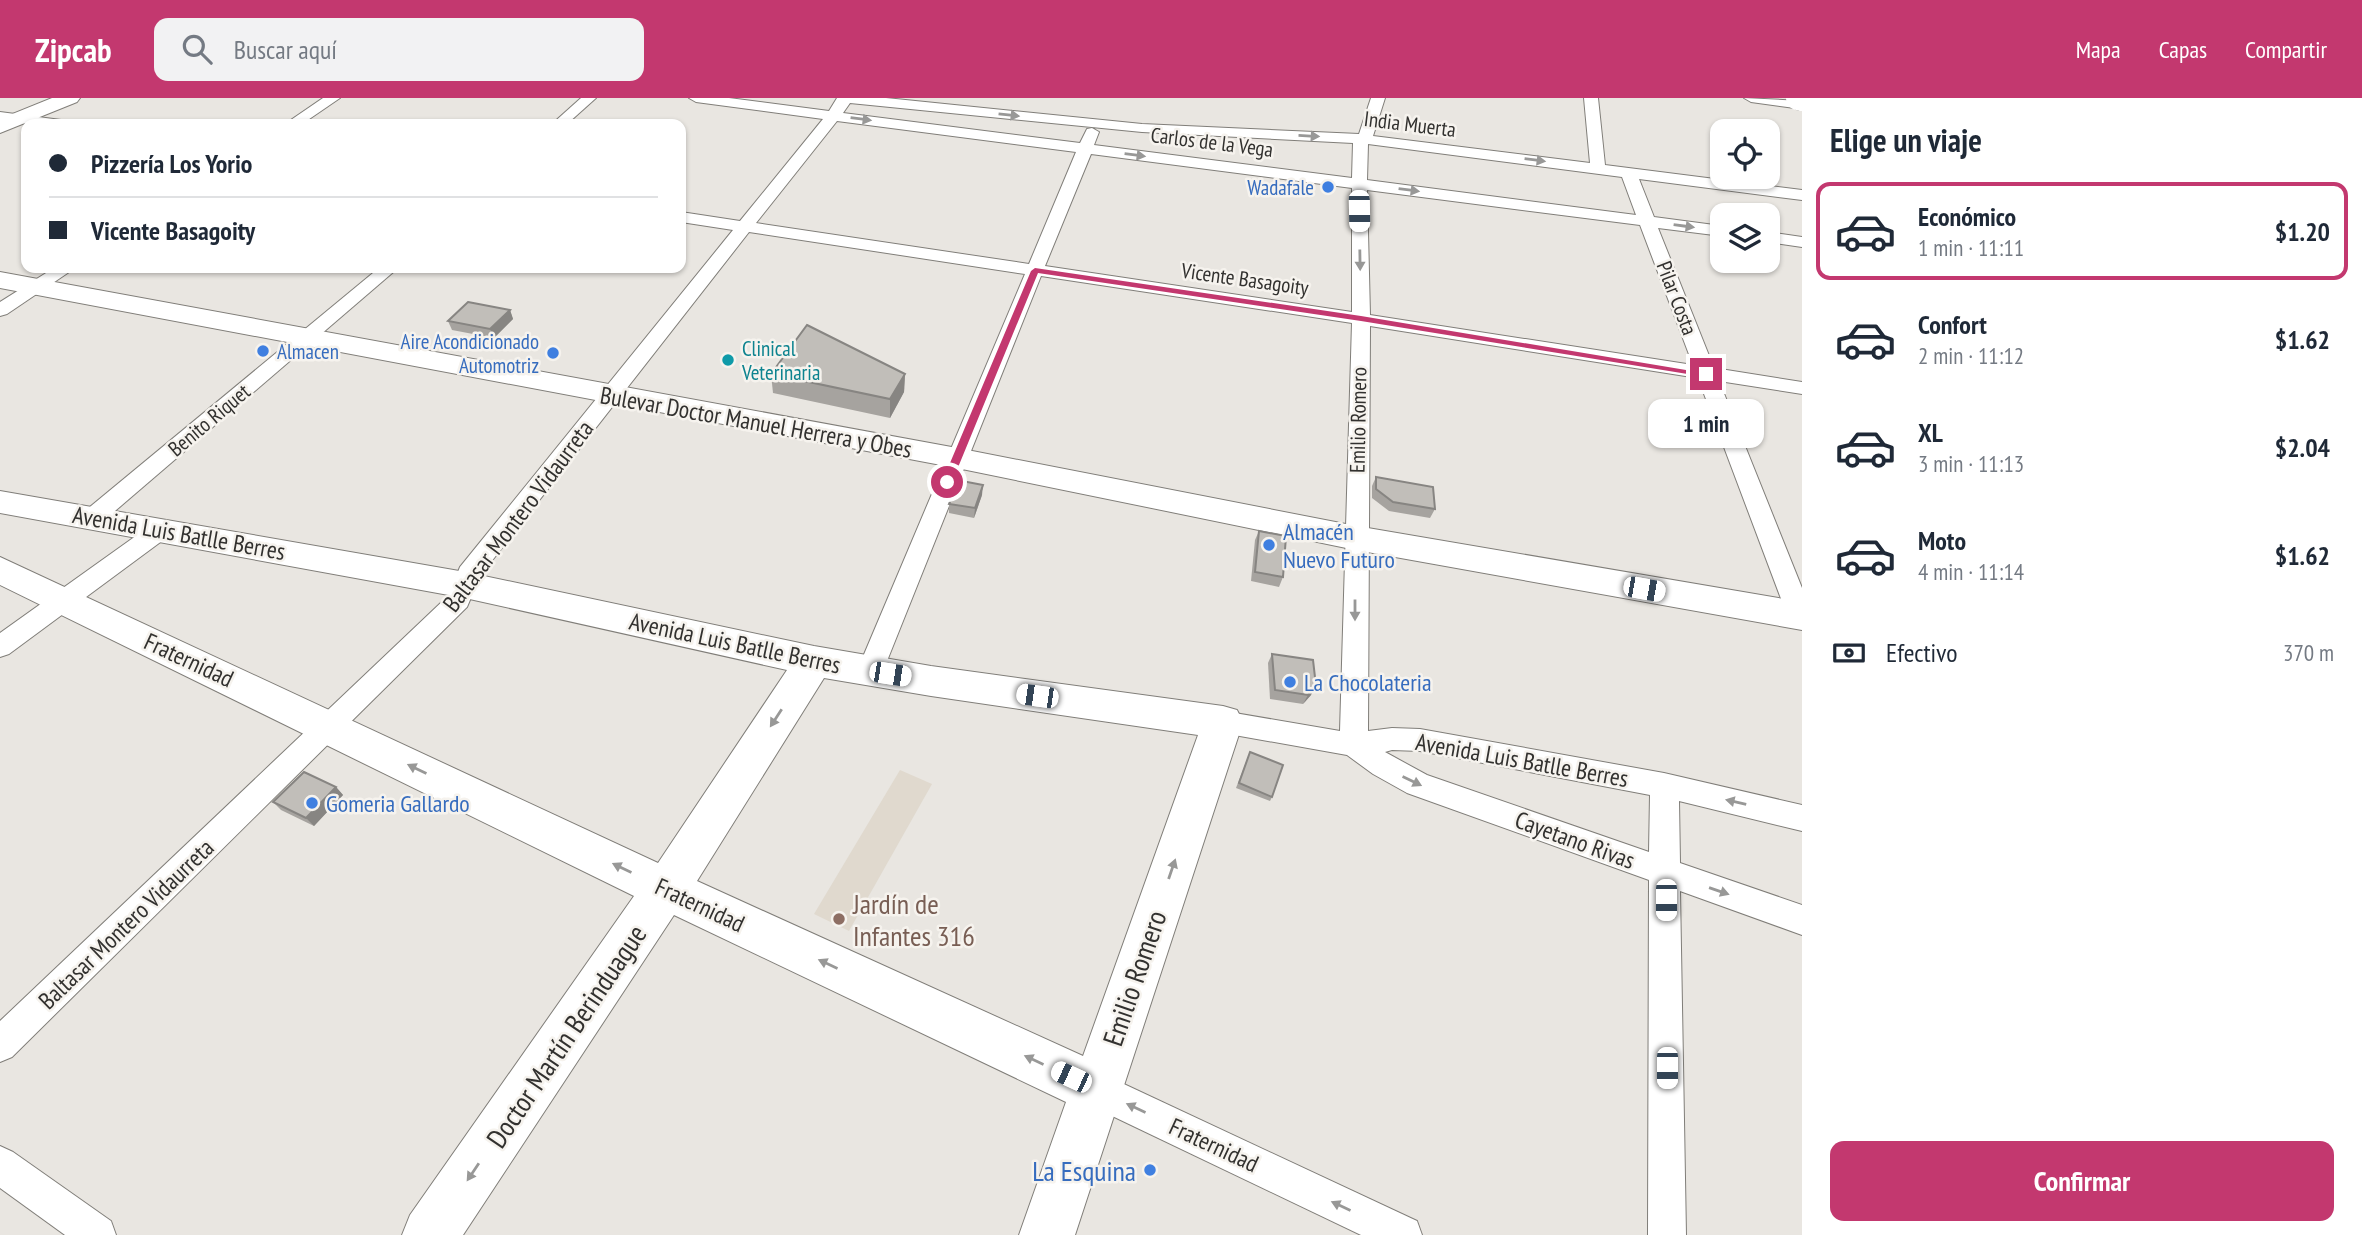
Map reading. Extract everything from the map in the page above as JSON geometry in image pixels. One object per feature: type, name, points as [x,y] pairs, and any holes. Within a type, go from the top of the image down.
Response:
[{"type":"street","points":[[0,127],[10,117],[71,98]]},
{"type":"street","points":[[300,119],[333,98]]},
{"type":"street","points":[[565,119],[589,98]]},
{"type":"street","name":"Carlos de la Vega","points":[[696,98],[1710,229]]},
{"type":"street","name":"Baltasar Montero Vidaurreta","points":[[0,1045],[458,601],[469,573],[745,228],[845,98]]},
{"type":"street","name":"India Muerta","points":[[845,98],[973,104],[1096,124],[1363,139],[1802,195]]},
{"type":"street","name":"Emilio Romero","points":[[1354,745],[1361,318],[1359,146],[1367,133],[1378,98]]},
{"type":"street","points":[[1591,98],[1598,168]]},
{"type":"street","points":[[1751,98],[1800,100]]},
{"type":"street","points":[[870,671],[1096,124]]},
{"type":"street","name":"Pilar Costa","points":[[1628,172],[1802,618]]},
{"type":"street","name":"Vicente Basagoity","points":[[686,219],[1361,318],[1802,388]]},
{"type":"street","points":[[1780,239],[1802,242]]},
{"type":"street","points":[[0,310],[58,273]]},
{"type":"street","name":"Benito Riquet","points":[[93,517],[383,273]]},
{"type":"street","name":"Bulevar Doctor Manuel Herrera y Obes","points":[[0,280],[957,458],[1356,538],[1802,618]]},
{"type":"street","name":"Avenida Luis Batlle Berres","points":[[0,502],[465,585],[870,671],[1223,722],[1354,745],[1392,739],[1420,740],[1664,785],[1802,818]]},
{"type":"street","points":[[0,647],[162,529]]},
{"type":"street","name":"Fraternidad","points":[[0,570],[666,889],[1403,1235]]},
{"type":"street","name":"Doctor Martín Berinduague","points":[[430,1235],[666,889],[814,661]]},
{"type":"street","name":"Emilio Romero","points":[[1047,1235],[1223,722]]},
{"type":"street","name":"Cayetano Rivas","points":[[1354,745],[1383,766],[1417,784],[1802,919]]},
{"type":"street","points":[[1664,785],[1667,1235]]},
{"type":"street","points":[[0,1165],[97,1235]]},
{"type":"shaded area","points":[[900,770],[932,784],[849,931],[814,914]]},
{"type":"building","points":[[468,302],[510,310],[490,329],[448,321]]},
{"type":"building","points":[[807,325],[905,374],[890,399],[771,374]]},
{"type":"building","points":[[1376,477],[1433,487],[1435,509],[1393,502],[1376,489]]},
{"type":"building","points":[[962,481],[983,485],[975,508],[949,504]]},
{"type":"building","points":[[1259,531],[1286,536],[1283,577],[1255,572]]},
{"type":"building","name":"La Chocolateria","points":[[1272,654],[1313,660],[1316,686],[1308,695],[1275,690]]},
{"type":"building","points":[[1250,752],[1283,765],[1272,797],[1239,783]]},
{"type":"building","name":"Gomeria Gallardo","points":[[304,772],[336,787],[306,818],[273,802]]},
{"type":"place","name":"Wadafale","points":[[1328,187]]},
{"type":"place","name":"Almacen","points":[[263,351]]},
{"type":"place","name":"Aire Acondicionado Automotriz","points":[[553,353]]},
{"type":"place","name":"Clinical Veterinaria","points":[[728,360]]},
{"type":"place","name":"Almacén Nuevo Futuro","points":[[1269,545]]},
{"type":"place","name":"La Chocolateria","points":[[1290,682]]},
{"type":"place","name":"Gomeria Gallardo","points":[[312,803]]},
{"type":"place","name":"Jardín de Infantes 316","points":[[839,919]]},
{"type":"place","name":"La Esquina","points":[[1150,1170]]},
{"type":"route","points":[[947,482],[1035,271],[1361,318],[1706,374]]}]
